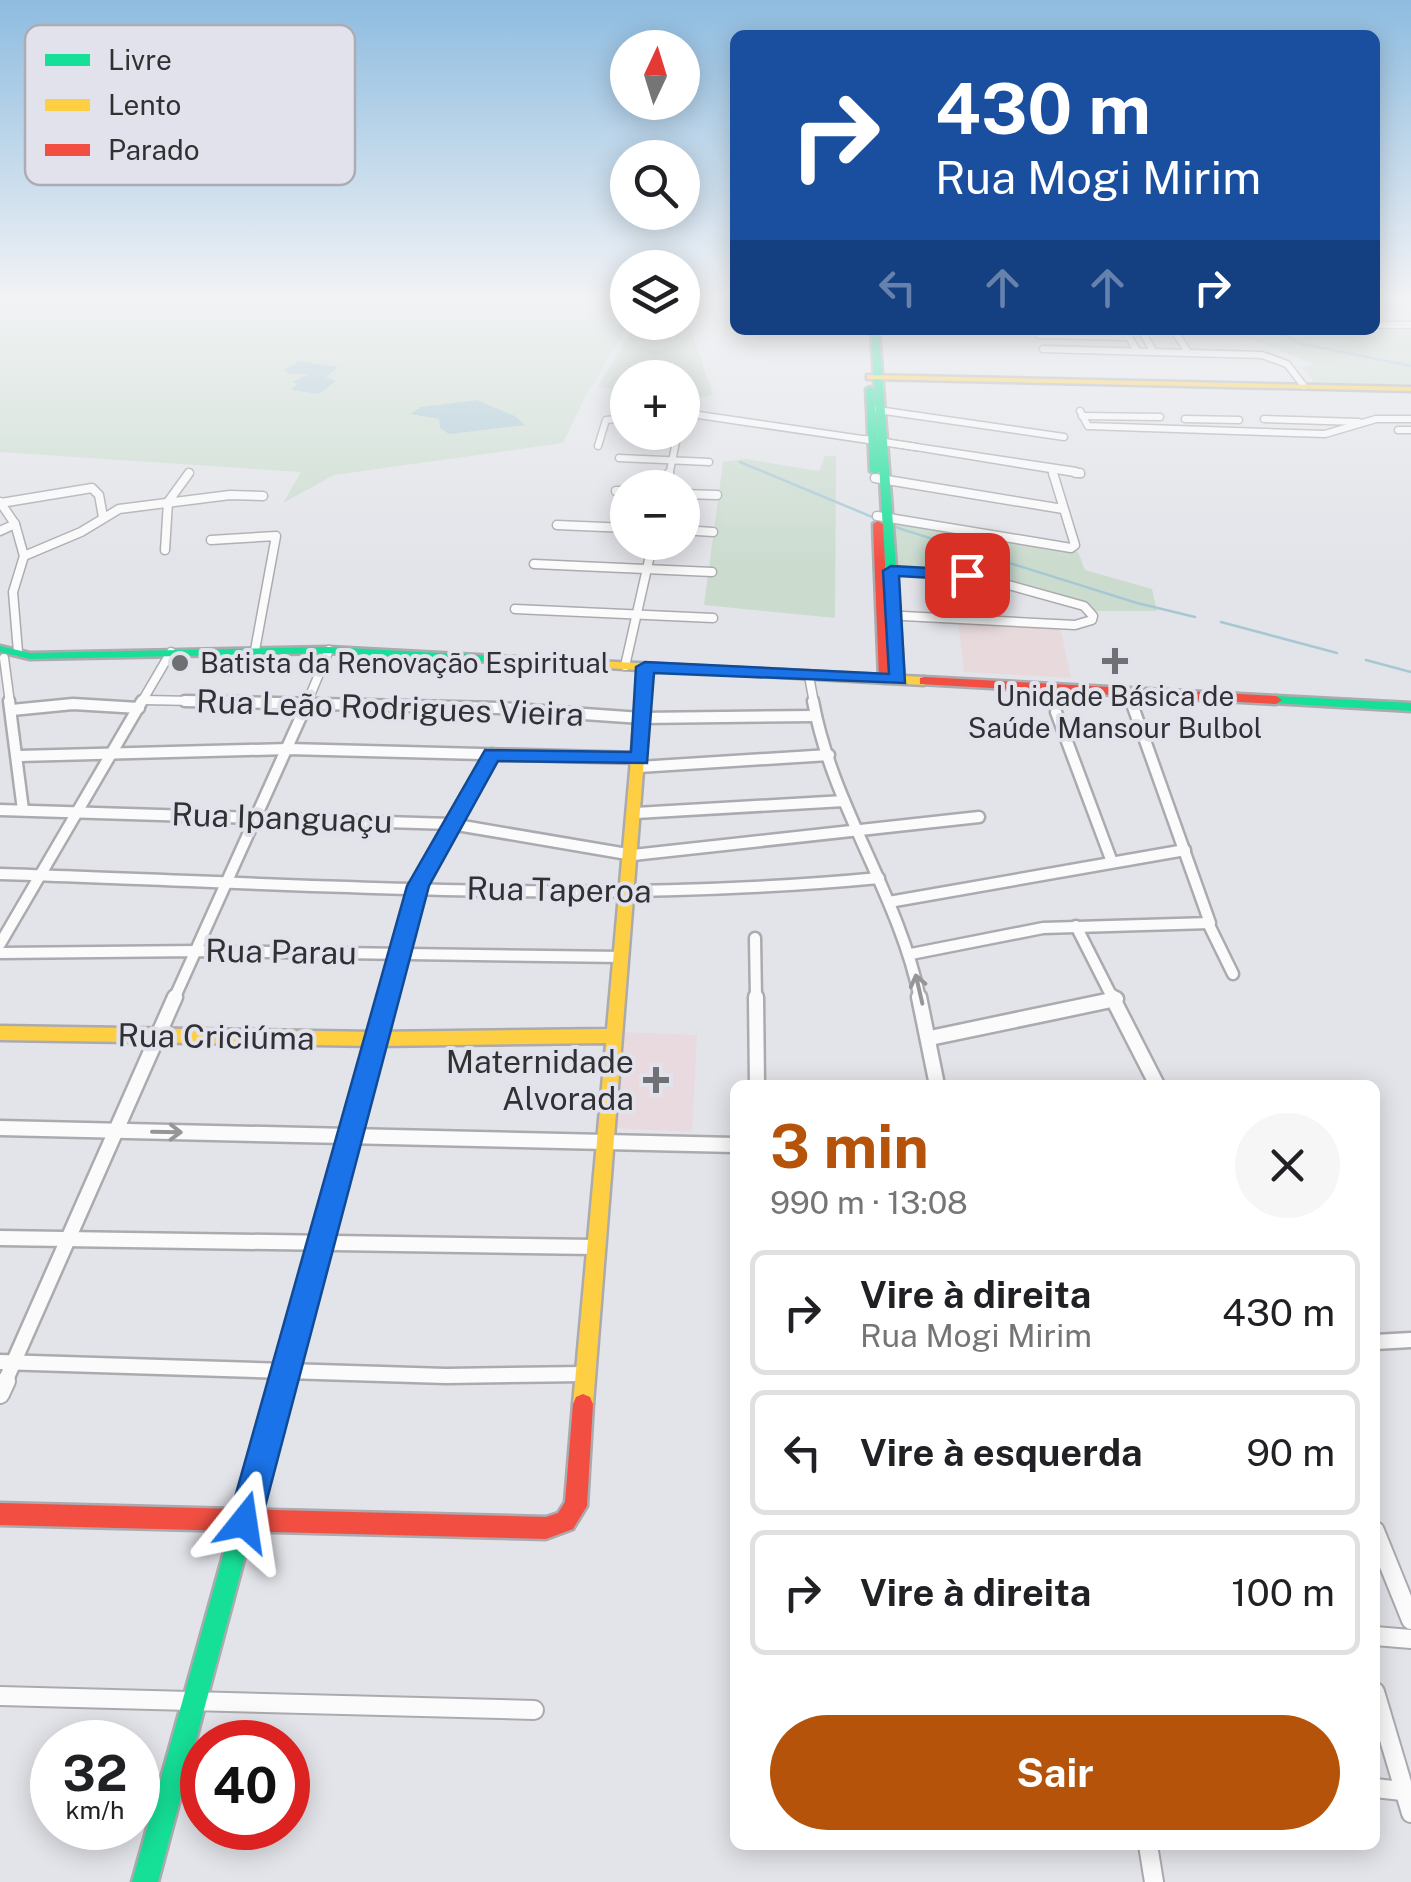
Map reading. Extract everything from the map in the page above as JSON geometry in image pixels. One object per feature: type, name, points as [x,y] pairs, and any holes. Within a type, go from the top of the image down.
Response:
[{"type":"street","points":[[875,387],[875,441],[892,679]]},
{"type":"street","points":[[1348,387],[1411,388]]},
{"type":"street","points":[[876,410],[1064,437]]},
{"type":"street","points":[[1160,417],[1081,413],[1084,424],[1092,426],[1192,431],[1334,433],[1364,423]]},
{"type":"street","points":[[1192,431],[1184,416],[1240,420]]},
{"type":"street","points":[[1272,432],[1262,417],[1364,423],[1411,418]]},
{"type":"street","points":[[700,418],[1052,470],[1075,546],[1066,548],[882,516]]},
{"type":"street","points":[[598,446],[606,420],[610,420]]},
{"type":"street","points":[[1283,420],[1292,433]]},
{"type":"street","points":[[1398,430],[1411,430]]},
{"type":"street","points":[[669,470],[674,450]]},
{"type":"street","points":[[619,458],[709,462]]},
{"type":"street","points":[[164,550],[168,502],[189,474]]},
{"type":"street","points":[[880,478],[1063,509]]},
{"type":"street","points":[[24,556],[15,524],[0,502],[97,489],[103,517]]},
{"type":"street","points":[[23,810],[12,710],[9,601],[24,556],[81,532],[119,509],[230,494],[263,496]]},
{"type":"street","points":[[700,495],[717,495]]},
{"type":"street","points":[[0,531],[15,524]]},
{"type":"street","points":[[557,526],[610,527]]},
{"type":"street","points":[[700,531],[712,532]]},
{"type":"street","points":[[211,540],[276,536],[255,650]]},
{"type":"street","points":[[624,666],[650,560]]},
{"type":"street","points":[[534,564],[712,572]]},
{"type":"street","points":[[885,570],[976,576],[1090,610],[1092,620],[1074,624],[889,616]]},
{"type":"street","points":[[0,580],[15,574]]},
{"type":"street","points":[[516,609],[713,618]]},
{"type":"street","points":[[0,1394],[7,1362],[68,1240],[329,650]]},
{"type":"street","points":[[10,652],[329,650],[1411,707]]},
{"type":"street","points":[[0,944],[171,652]]},
{"type":"street","points":[[0,1514],[546,1528],[567,1520],[576,1506],[612,1036],[630,893],[645,667]]},
{"type":"street","points":[[809,676],[816,716],[844,801],[911,954],[936,1080]]},
{"type":"street","points":[[1128,692],[1212,918],[1209,924]]},
{"type":"street","name":"Rua Leão Rodrigues Vieira","points":[[12,710],[73,704],[305,704],[499,708],[642,718],[816,716]]},
{"type":"street","points":[[1056,712],[1112,862]]},
{"type":"street","points":[[20,756],[288,749],[492,754],[640,763],[829,755]]},
{"type":"street","points":[[145,1882],[418,886],[492,754]]},
{"type":"street","points":[[636,813],[844,801]]},
{"type":"street","name":"Rua Ipanguaçu","points":[[0,810],[451,824],[633,855],[979,817]]},
{"type":"street","points":[[889,902],[1184,850]]},
{"type":"street","name":"Rua Taperoa","points":[[0,874],[630,893],[752,890],[878,878]]},
{"type":"street","points":[[911,954],[1043,928],[1209,924]]},
{"type":"street","points":[[1209,924],[1233,974]]},
{"type":"street","points":[[1076,926],[1156,1080]]},
{"type":"street","points":[[755,938],[757,1080]]},
{"type":"street","name":"Rua Parau","points":[[0,953],[198,951],[622,957]]},
{"type":"street","points":[[930,1038],[1116,999]]},
{"type":"street","name":"Rua Criciúma","points":[[0,1033],[375,1039],[612,1036]]},
{"type":"street","points":[[0,1128],[730,1144]]},
{"type":"street","points":[[0,1238],[594,1247]]},
{"type":"street","points":[[1380,1342],[1411,1340]]},
{"type":"street","points":[[7,1362],[284,1372],[585,1374]]},
{"type":"street","points":[[1380,1543],[1411,1620]]},
{"type":"street","points":[[1380,1636],[1411,1638]]},
{"type":"street","points":[[0,1696],[534,1710]]},
{"type":"street","points":[[1380,1707],[1408,1792],[1411,1813]]},
{"type":"street","points":[[1380,1789],[1408,1792]]},
{"type":"street","points":[[1149,1850],[1154,1882]]},
{"type":"shaded area","points":[[958,622],[1060,626],[1071,678],[964,672]]},
{"type":"shaded area","name":"Maternidade Alvorada","points":[[623,1032],[697,1035],[692,1132],[615,1128]]},
{"type":"green space","points":[[0,387],[591,387],[563,443],[334,475],[283,503],[301,472],[0,452]]},
{"type":"green space","points":[[700,387],[710,387],[713,395],[700,398]]},
{"type":"green space","points":[[825,456],[836,456],[835,618],[704,605],[723,462],[745,459],[819,471]]},
{"type":"green space","points":[[887,520],[1078,552],[1085,570],[1152,589],[1157,611],[1081,611],[1073,602],[973,575],[891,568]]},
{"type":"water","points":[[294,387],[328,387],[319,394],[291,390]]},
{"type":"water","points":[[477,400],[515,416],[525,425],[449,434],[440,428],[439,419],[410,414],[421,407]]},
{"type":"waterway","points":[[740,462],[901,529],[1137,603],[1195,617]]},
{"type":"waterway","points":[[1221,622],[1337,653]]},
{"type":"waterway","points":[[1366,660],[1411,672]]},
{"type":"traffic: fast","points":[[879,387],[898,679]]},
{"type":"traffic: fast","points":[[870,389],[875,471]]},
{"type":"traffic: fast","points":[[0,649],[30,656],[329,650],[535,661]]},
{"type":"traffic: fast","points":[[1276,700],[1411,707]]},
{"type":"traffic: fast","points":[[145,1882],[375,1039]]},
{"type":"traffic: slow","points":[[1313,387],[1411,389]]},
{"type":"traffic: slow","points":[[535,661],[924,681]]},
{"type":"traffic: slow","points":[[583,1404],[645,667]]},
{"type":"traffic: slow","points":[[0,1033],[375,1039],[612,1036]]},
{"type":"traffic: jam","points":[[878,524],[885,679]]},
{"type":"traffic: jam","points":[[924,681],[1276,700]]},
{"type":"traffic: jam","points":[[0,1514],[546,1528],[565,1521],[576,1506],[583,1404]]},
{"type":"place","name":"Unidade Básica de Saúde Mansour Bulbol","points":[[1115,661]]},
{"type":"place","name":"Batista da Renovação Espiritual","points":[[180,663]]},
{"type":"place","name":"Maternidade Alvorada","points":[[656,1080]]},
{"type":"route","points":[[244,1522],[418,886],[492,754],[640,758],[645,667],[898,680],[891,571],[967,575]]}]
